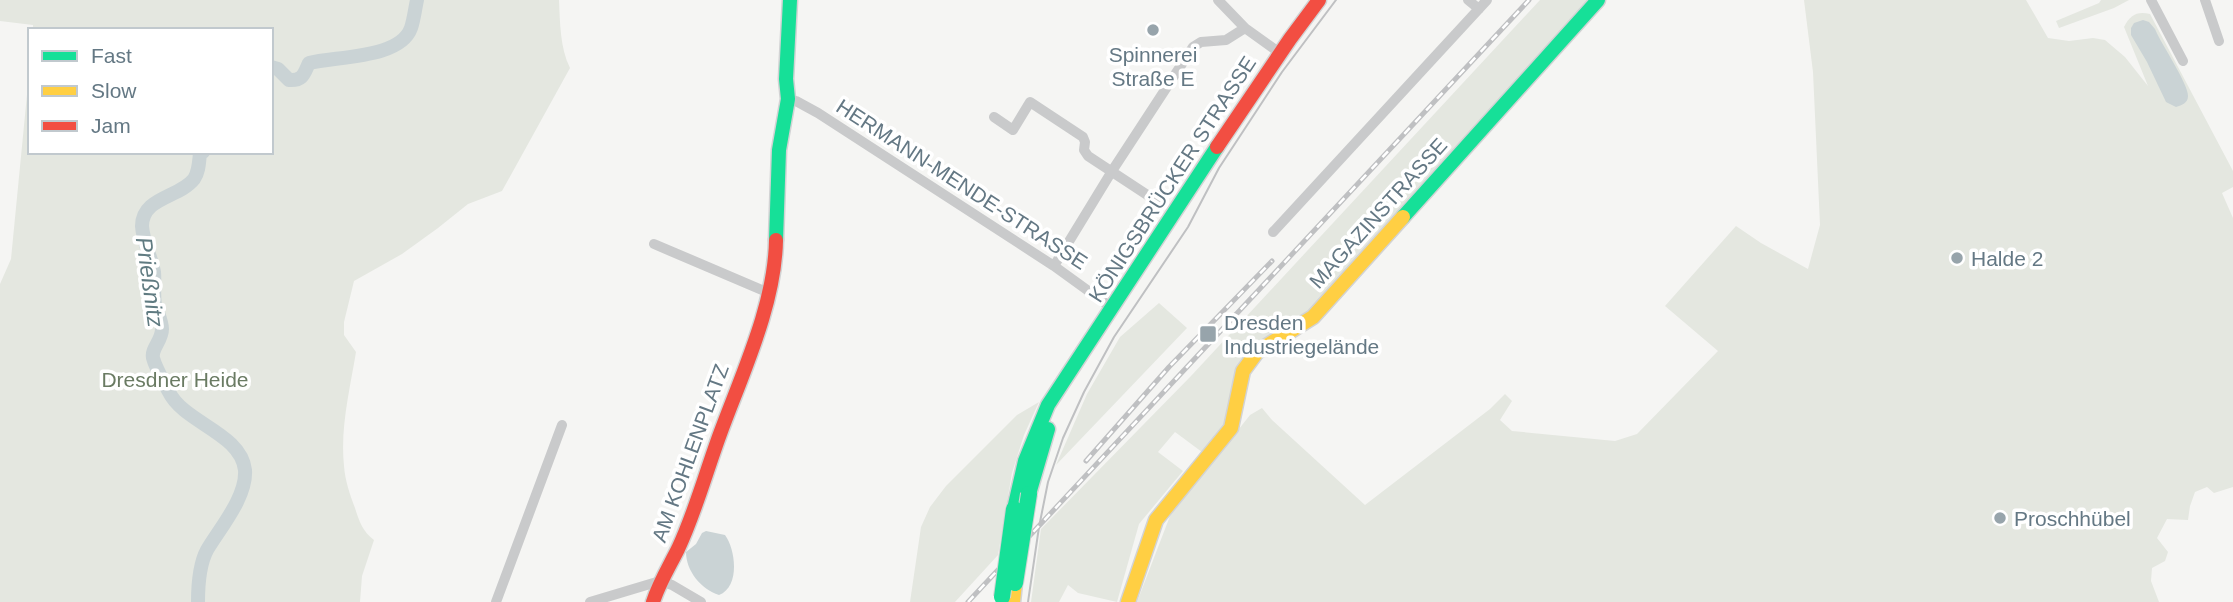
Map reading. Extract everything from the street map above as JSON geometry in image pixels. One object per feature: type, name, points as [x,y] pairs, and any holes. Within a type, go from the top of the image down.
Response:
[{"type":"street","name":"AM KOHLENPLATZ","points":[[653,602],[660,581],[678,549],[769,293],[776,257],[779,150],[788,99],[786,79],[790,0]]},
{"type":"street","points":[[1218,0],[1245,27],[1280,53]]},
{"type":"street","name":"KÖNIGSBRÜCKER STRASSE","points":[[1005,600],[1019,482],[1032,441],[1048,405],[1280,53],[1319,0]]},
{"type":"street","points":[[1468,0],[1479,9]]},
{"type":"street","points":[[1273,232],[1488,0]]},
{"type":"street","name":"MAGAZINSTRASSE","points":[[1128,602],[1156,520],[1231,428],[1243,371],[1257,352],[1313,317],[1598,0]]},
{"type":"street","points":[[2151,0],[2183,61]]},
{"type":"street","points":[[2205,0],[2219,41]]},
{"type":"street","points":[[1054,266],[1193,47],[1201,42],[1226,40],[1245,27]]},
{"type":"street","name":"HERMANN-MENDE-STRASSE","points":[[788,99],[818,113],[1054,266],[1112,308]]},
{"type":"street","points":[[994,117],[1013,130],[1030,102],[1083,137],[1084,150],[1088,156],[1161,204]]},
{"type":"street","points":[[654,244],[769,293]]},
{"type":"street","name":"KÖNIGSBRÜCKER STRASSE","points":[[1005,600],[1015,583],[1029,494],[1042,444],[1063,384]]},
{"type":"street","points":[[496,602],[562,425]]},
{"type":"street","points":[[590,602],[660,581],[701,602]]},
{"type":"green space","name":"Dresdner Heide","points":[[0,0],[559,0],[562,43],[570,68],[502,191],[468,204],[402,254],[354,281],[344,322],[344,335],[356,352],[344,423],[344,466],[360,522],[374,540],[362,576],[360,602],[0,602],[0,284],[11,259],[28,85],[28,154],[273,154],[273,28],[33,28],[33,25],[0,21]]},
{"type":"green space","points":[[1540,0],[1588,0],[1313,309],[1256,347],[1227,422],[1202,452],[1175,432],[1158,452],[1183,471],[1139,524],[1117,602],[1078,593],[1068,585],[1059,602],[1031,602],[1041,529],[1191,376]]},
{"type":"green space","points":[[1804,0],[2026,0],[2048,38],[2069,41],[2093,38],[2105,40],[2125,57],[2148,86],[2124,27],[2134,15],[2150,14],[2233,171],[2233,187],[2222,193],[2233,218],[2233,487],[2214,493],[2207,487],[2195,492],[2188,520],[2167,519],[2157,538],[2168,552],[2165,561],[2152,568],[2151,581],[2159,602],[1137,602],[1170,516],[1250,415],[1262,408],[1365,505],[1490,409],[1505,394],[1512,401],[1500,420],[1512,431],[1615,441],[1637,434],[1718,351],[1665,306],[1736,226],[1808,269],[1820,225],[1813,72]]},
{"type":"green space","points":[[2101,0],[2129,0],[2059,28],[2056,21]]},
{"type":"green space","points":[[1159,303],[1187,328],[1056,465],[1087,394],[1120,337]]},
{"type":"green space","points":[[1039,402],[1024,435],[1012,473],[998,555],[955,602],[910,602],[921,527],[930,507],[946,486],[1017,415]]},
{"type":"shaded area","points":[[2143,20],[2155,29],[2184,82],[2188,98],[2176,107],[2166,102],[2131,35],[2134,23]]},
{"type":"shaded area","points":[[706,531],[725,535],[732,550],[733,576],[726,591],[719,595],[696,578],[687,559],[686,552]]},
{"type":"waterway","name":"Prießnitz","points":[[273,68],[289,80],[294,80],[302,76],[309,63],[366,54],[394,46],[405,38],[411,28],[417,0]]},
{"type":"waterway","name":"Prießnitz","points":[[198,602],[204,556],[242,491],[245,470],[234,447],[176,403],[156,367],[153,354],[162,333],[162,326],[155,304],[154,272],[142,226],[144,216],[154,203],[180,190],[194,179],[200,154]]},
{"type":"tram line","points":[[1028,602],[1048,482],[1063,438],[1084,392],[1114,337],[1188,227],[1219,168],[1282,72],[1336,0]]},
{"type":"railway","points":[[968,602],[1529,0]]},
{"type":"railway","points":[[1086,461],[1169,367],[1272,261]]},
{"type":"traffic: fast","points":[[776,240],[779,150],[788,99],[786,79],[790,0]]},
{"type":"traffic: fast","points":[[1403,217],[1598,0]]},
{"type":"traffic: fast","points":[[1014,509],[1025,461],[1048,405],[1217,147]]},
{"type":"traffic: fast","points":[[1029,494],[1048,429]]},
{"type":"traffic: fast","points":[[1015,583],[1029,494]]},
{"type":"traffic: fast","points":[[1002,597],[1014,509]]},
{"type":"traffic: slow","points":[[1128,602],[1156,520],[1231,428],[1243,371],[1257,352],[1313,317],[1403,217]]},
{"type":"traffic: slow","points":[[1013,602],[1015,583]]},
{"type":"traffic: jam","points":[[1217,147],[1319,0]]},
{"type":"traffic: jam","points":[[653,602],[690,521],[756,339],[770,289],[776,240]]},
{"type":"place","name":"Spinnerei Straße E","points":[[1153,30]]},
{"type":"place","name":"Halde 2","points":[[1957,258]]},
{"type":"place","name":"Dresden Industriegelände","points":[[1208,334]]},
{"type":"place","name":"Proschhübel","points":[[2000,518]]}]
